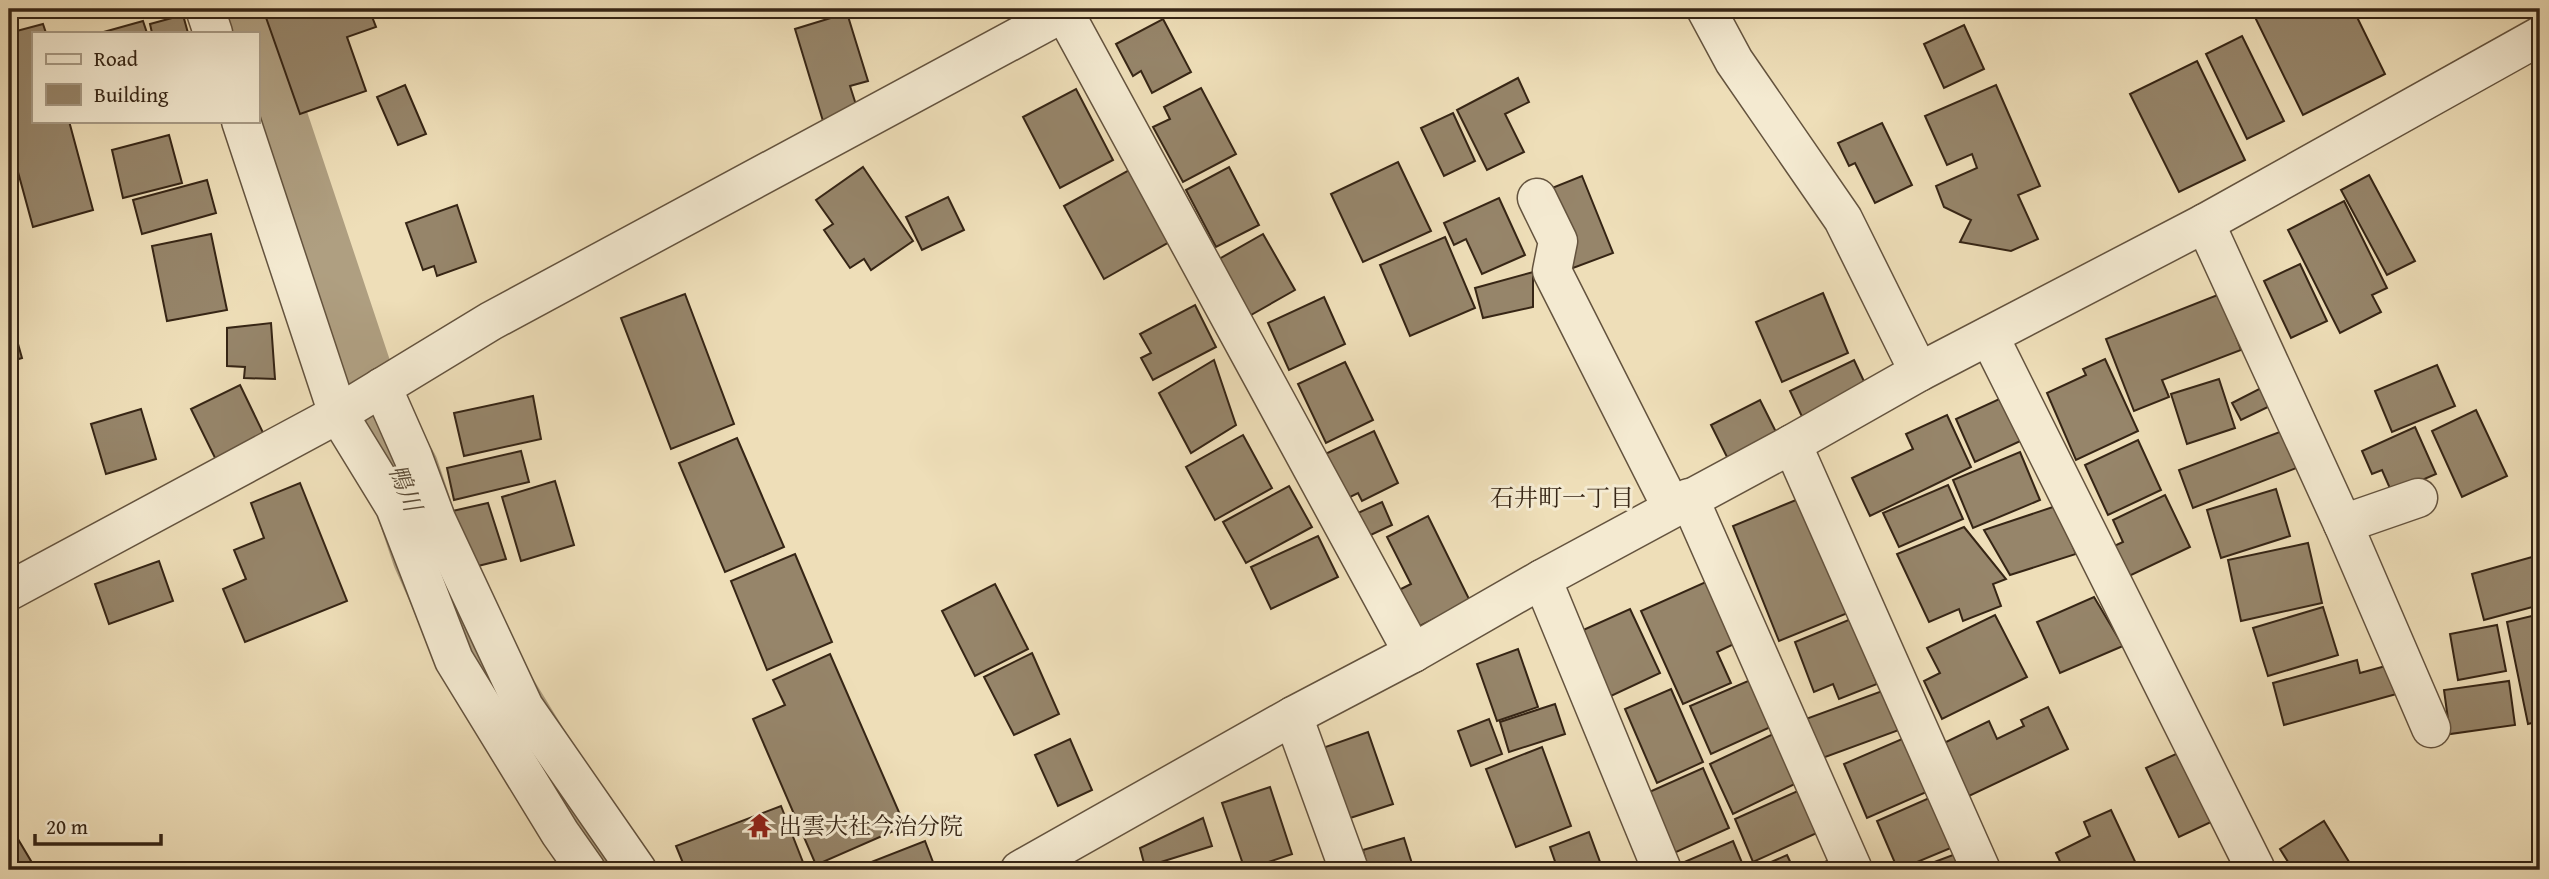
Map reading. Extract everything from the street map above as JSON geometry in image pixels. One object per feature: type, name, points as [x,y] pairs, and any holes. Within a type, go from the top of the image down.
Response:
[{"type":"street","points":[[205,9],[213,32]]},
{"type":"street","points":[[1706,9],[1734,61],[1843,219],[1919,372]]},
{"type":"street","points":[[9,591],[338,414],[491,321],[1067,11],[1413,653]]},
{"type":"street","points":[[1020,870],[1680,503],[1919,372],[2205,223],[2540,36]]},
{"type":"street","points":[[241,122],[338,414],[395,507],[454,660],[560,833],[586,870]]},
{"type":"street","points":[[1538,198],[1558,241],[1552,271],[1680,503],[1853,870]]},
{"type":"street","points":[[2205,223],[2343,523],[2431,728]]},
{"type":"street","points":[[1989,336],[2255,868]]},
{"type":"street","points":[[382,387],[413,457],[436,519],[524,707],[637,870]]},
{"type":"street","points":[[1792,444],[1981,870]]},
{"type":"street","points":[[2343,523],[2418,498]]},
{"type":"street","points":[[1542,579],[1661,870]]},
{"type":"street","points":[[1293,716],[1349,870]]},
{"type":"building","points":[[263,9],[369,9],[376,27],[347,37],[366,91],[300,114]]},
{"type":"building","points":[[2251,9],[2353,9],[2385,74],[2303,115]]},
{"type":"building","points":[[847,13],[868,81],[850,86],[858,111],[823,121],[795,29]]},
{"type":"building","points":[[183,15],[188,32],[152,32],[150,24]]},
{"type":"building","points":[[1163,19],[1191,72],[1152,93],[1141,71],[1133,76],[1116,44]]},
{"type":"building","points":[[143,21],[147,32],[104,32]]},
{"type":"building","points":[[43,24],[46,32],[32,32],[32,122],[69,122],[93,210],[33,227],[9,139],[9,33]]},
{"type":"building","points":[[1964,25],[1984,69],[1944,88],[1924,44]]},
{"type":"building","points":[[2242,36],[2284,121],[2247,139],[2206,54]]},
{"type":"building","points":[[2197,61],[2245,160],[2179,192],[2130,94]]},
{"type":"building","points":[[1518,78],[1529,102],[1505,114],[1524,152],[1487,170],[1457,110]]},
{"type":"building","points":[[405,85],[426,134],[398,145],[377,97]]},
{"type":"building","points":[[1996,85],[2040,186],[2018,195],[2038,239],[2011,251],[1960,242],[1971,220],[1944,207],[1936,186],[1977,168],[1972,154],[1947,165],[1925,116]]},
{"type":"building","points":[[1201,88],[1236,154],[1183,182],[1153,127],[1170,119],[1164,107]]},
{"type":"building","points":[[1076,89],[1113,160],[1060,188],[1023,117]]},
{"type":"building","points":[[1453,113],[1475,161],[1444,176],[1421,128]]},
{"type":"building","points":[[1882,123],[1912,185],[1875,203],[1855,163],[1849,166],[1838,143]]},
{"type":"building","points":[[169,135],[182,183],[123,198],[112,150]]},
{"type":"building","points":[[1398,162],[1431,231],[1363,262],[1331,194]]},
{"type":"building","points":[[863,167],[913,241],[871,270],[864,259],[850,268],[824,230],[833,224],[816,200]]},
{"type":"building","points":[[1229,167],[1259,225],[1216,247],[1186,190]]},
{"type":"building","points":[[1131,169],[1171,241],[1104,279],[1064,206]]},
{"type":"building","points":[[2369,175],[2415,261],[2387,275],[2341,190]]},
{"type":"building","points":[[1582,176],[1613,253],[1573,268],[1542,192]]},
{"type":"building","points":[[207,180],[216,213],[142,234],[133,200]]},
{"type":"building","points":[[948,197],[964,230],[922,250],[906,217]]},
{"type":"building","points":[[1499,198],[1525,255],[1482,274],[1466,239],[1454,245],[1444,223]]},
{"type":"building","points":[[2344,201],[2387,288],[2372,295],[2381,312],[2340,333],[2288,230]]},
{"type":"building","points":[[457,205],[476,262],[437,276],[434,266],[423,270],[406,223]]},
{"type":"building","points":[[211,234],[227,310],[167,321],[152,246]]},
{"type":"building","points":[[1263,234],[1295,290],[1244,319],[1212,263]]},
{"type":"building","points":[[1445,237],[1475,308],[1410,336],[1380,265]]},
{"type":"building","points":[[2300,264],[2327,321],[2291,338],[2264,281]]},
{"type":"building","points":[[1533,272],[1533,307],[1483,318],[1475,288]]},
{"type":"building","points":[[1823,293],[1848,353],[1782,382],[1756,322]]},
{"type":"building","points":[[685,294],[734,424],[671,449],[621,318]]},
{"type":"building","points":[[2220,294],[2241,350],[2162,380],[2169,397],[2134,411],[2106,339]]},
{"type":"building","points":[[1324,297],[1345,344],[1289,370],[1268,323]]},
{"type":"building","points":[[1195,305],[1216,347],[1153,380],[1141,358],[1151,353],[1140,334]]},
{"type":"building","points":[[9,312],[22,358],[9,362]]},
{"type":"building","points":[[271,323],[275,379],[244,378],[245,367],[227,366],[227,328]]},
{"type":"building","points":[[2105,359],[2138,431],[2076,460],[2047,393],[2086,375],[2083,369]]},
{"type":"building","points":[[1214,360],[1236,425],[1191,453],[1159,393]]},
{"type":"building","points":[[1854,360],[1869,392],[1805,423],[1790,391]]},
{"type":"building","points":[[1345,362],[1373,420],[1326,443],[1298,384]]},
{"type":"building","points":[[2437,365],[2455,406],[2392,432],[2375,391]]},
{"type":"building","points":[[2219,379],[2235,428],[2187,444],[2171,394]]},
{"type":"building","points":[[240,385],[268,443],[219,466],[191,409]]},
{"type":"building","points":[[2263,387],[2272,405],[2241,420],[2232,403]]},
{"type":"building","points":[[2008,395],[2027,438],[1975,462],[1956,419]]},
{"type":"building","points":[[533,396],[541,439],[464,456],[454,413]]},
{"type":"building","points":[[1760,400],[1779,438],[1730,463],[1711,425]]},
{"type":"building","points":[[141,409],[156,459],[106,474],[91,424]]},
{"type":"building","points":[[2476,410],[2507,476],[2462,497],[2432,431]]},
{"type":"building","points":[[1947,415],[1971,467],[1870,516],[1852,478],[1913,449],[1906,434]]},
{"type":"building","points":[[2415,427],[2436,474],[2392,493],[2382,470],[2372,474],[2362,451]]},
{"type":"building","points":[[2285,430],[2299,467],[2193,508],[2179,470]]},
{"type":"building","points":[[1374,431],[1398,483],[1362,501],[1358,493],[1342,501],[1321,456]]},
{"type":"building","points":[[1243,435],[1272,488],[1215,520],[1186,467]]},
{"type":"building","points":[[737,438],[784,547],[725,572],[679,463]]},
{"type":"building","points":[[2138,440],[2161,490],[2108,515],[2085,465]]},
{"type":"building","points":[[521,451],[529,482],[454,500],[447,468]]},
{"type":"building","points":[[2020,452],[2040,500],[1973,528],[1953,480]]},
{"type":"building","points":[[555,481],[574,545],[521,561],[502,497]]},
{"type":"building","points":[[300,483],[347,601],[245,642],[223,589],[246,579],[234,550],[264,538],[251,503]]},
{"type":"building","points":[[1948,485],[1963,519],[1899,547],[1883,513]]},
{"type":"building","points":[[1289,486],[1312,527],[1246,563],[1223,522]]},
{"type":"building","points":[[2276,489],[2290,536],[2221,558],[2207,510]]},
{"type":"building","points":[[1813,493],[1860,608],[1779,641],[1733,526]]},
{"type":"building","points":[[2165,495],[2190,547],[2127,577],[2112,547],[2123,542],[2113,520]]},
{"type":"building","points":[[1382,502],[1392,525],[1358,541],[1347,518]]},
{"type":"building","points":[[488,503],[506,559],[466,569],[448,512]]},
{"type":"building","points":[[2056,506],[2076,554],[2010,575],[1984,530]]},
{"type":"building","points":[[1428,516],[1470,601],[1416,628],[1397,591],[1411,584],[1387,537]]},
{"type":"building","points":[[1964,527],[2006,579],[1993,584],[2001,606],[1963,621],[1959,609],[1929,622],[1897,554]]},
{"type":"building","points":[[1318,536],[1338,577],[1271,609],[1251,567]]},
{"type":"building","points":[[2308,543],[2322,603],[2241,621],[2228,560]]},
{"type":"building","points":[[795,554],[832,642],[767,670],[731,581]]},
{"type":"building","points":[[2532,557],[2540,588],[2540,605],[2484,620],[2472,574]]},
{"type":"building","points":[[159,561],[173,601],[109,624],[95,584]]},
{"type":"building","points":[[1708,581],[1736,643],[1717,652],[1731,683],[1683,704],[1641,611]]},
{"type":"building","points":[[995,584],[1028,649],[975,676],[942,611]]},
{"type":"building","points":[[2094,597],[2123,646],[2060,673],[2037,622]]},
{"type":"building","points":[[2323,607],[2338,655],[2268,676],[2253,628]]},
{"type":"building","points":[[1630,609],[1660,673],[1611,696],[1581,631]]},
{"type":"building","points":[[2540,614],[2540,721],[2528,724],[2507,622]]},
{"type":"building","points":[[1995,615],[2027,677],[1942,719],[1924,681],[1940,673],[1927,648]]},
{"type":"building","points":[[1851,619],[1877,684],[1839,699],[1833,684],[1814,692],[1795,642]]},
{"type":"building","points":[[2497,625],[2506,671],[2458,680],[2450,634]]},
{"type":"building","points":[[1518,649],[1538,707],[1497,721],[1477,664]]},
{"type":"building","points":[[1032,653],[1059,714],[1014,735],[984,677]]},
{"type":"building","points":[[830,654],[905,826],[816,865],[753,719],[785,705],[773,680]]},
{"type":"building","points":[[2357,660],[2360,673],[2393,664],[2400,693],[2284,725],[2273,683]]},
{"type":"building","points":[[1755,678],[1775,725],[1711,754],[1690,706]]},
{"type":"building","points":[[2509,681],[2515,725],[2450,734],[2444,690]]},
{"type":"building","points":[[1671,689],[1703,762],[1657,783],[1625,709]]},
{"type":"building","points":[[1885,690],[1899,730],[1817,760],[1803,720]]},
{"type":"building","points":[[1555,704],[1565,734],[1509,752],[1500,722]]},
{"type":"building","points":[[2048,707],[2068,749],[1969,796],[1944,743],[1989,721],[1997,739],[2024,726],[2021,720]]},
{"type":"building","points":[[1489,719],[1502,754],[1471,766],[1458,731]]},
{"type":"building","points":[[1784,729],[1807,778],[1733,814],[1710,764]]},
{"type":"building","points":[[1368,732],[1393,804],[1338,822],[1314,751]]},
{"type":"building","points":[[1909,736],[1931,790],[1867,818],[1844,764]]},
{"type":"building","points":[[1070,739],[1092,790],[1058,806],[1035,755]]},
{"type":"building","points":[[1542,747],[1571,826],[1516,847],[1486,769]]},
{"type":"building","points":[[2178,753],[2211,822],[2179,837],[2146,768]]},
{"type":"building","points":[[1703,768],[1729,828],[1674,853],[1647,793]]},
{"type":"building","points":[[1270,787],[1292,854],[1245,870],[1222,803]]},
{"type":"building","points":[[1800,790],[1819,832],[1753,862],[1735,819]]},
{"type":"building","points":[[1936,795],[1958,845],[1898,870],[1877,821]]},
{"type":"building","name":"出雲大社今治分院","points":[[781,806],[806,870],[667,870],[683,863],[676,846]]},
{"type":"building","points":[[2111,810],[2139,870],[2064,870],[2056,853],[2090,836],[2084,822]]},
{"type":"building","points":[[1203,818],[1212,846],[1145,867],[1140,848]]},
{"type":"building","points":[[2324,821],[2354,870],[2293,870],[2280,849]]},
{"type":"building","points":[[9,824],[31,861],[16,870],[9,870]]},
{"type":"building","points":[[1589,832],[1603,870],[1558,870],[1550,847]]},
{"type":"building","points":[[1404,838],[1414,870],[1357,870],[1367,866],[1363,850]]},
{"type":"building","points":[[925,841],[936,870],[863,870],[861,866]]},
{"type":"building","points":[[1733,841],[1745,870],[1685,870],[1682,863]]},
{"type":"building","points":[[1961,852],[1968,870],[1913,870]]},
{"type":"building","points":[[1787,855],[1794,870],[1753,870]]},
{"type":"building","points":[[1836,857],[1842,870],[1807,870]]},
{"type":"waterway","name":"鴨川","points":[[234,9],[242,32]]},
{"type":"waterway","name":"鴨川","points":[[259,86],[369,416],[402,472],[429,553],[474,654],[609,870]]},
{"type":"place","name":"出雲大社今治分院","points":[[759,826]]},
{"type":"district","name":"石井町一丁目","points":[[1562,498]]}]
